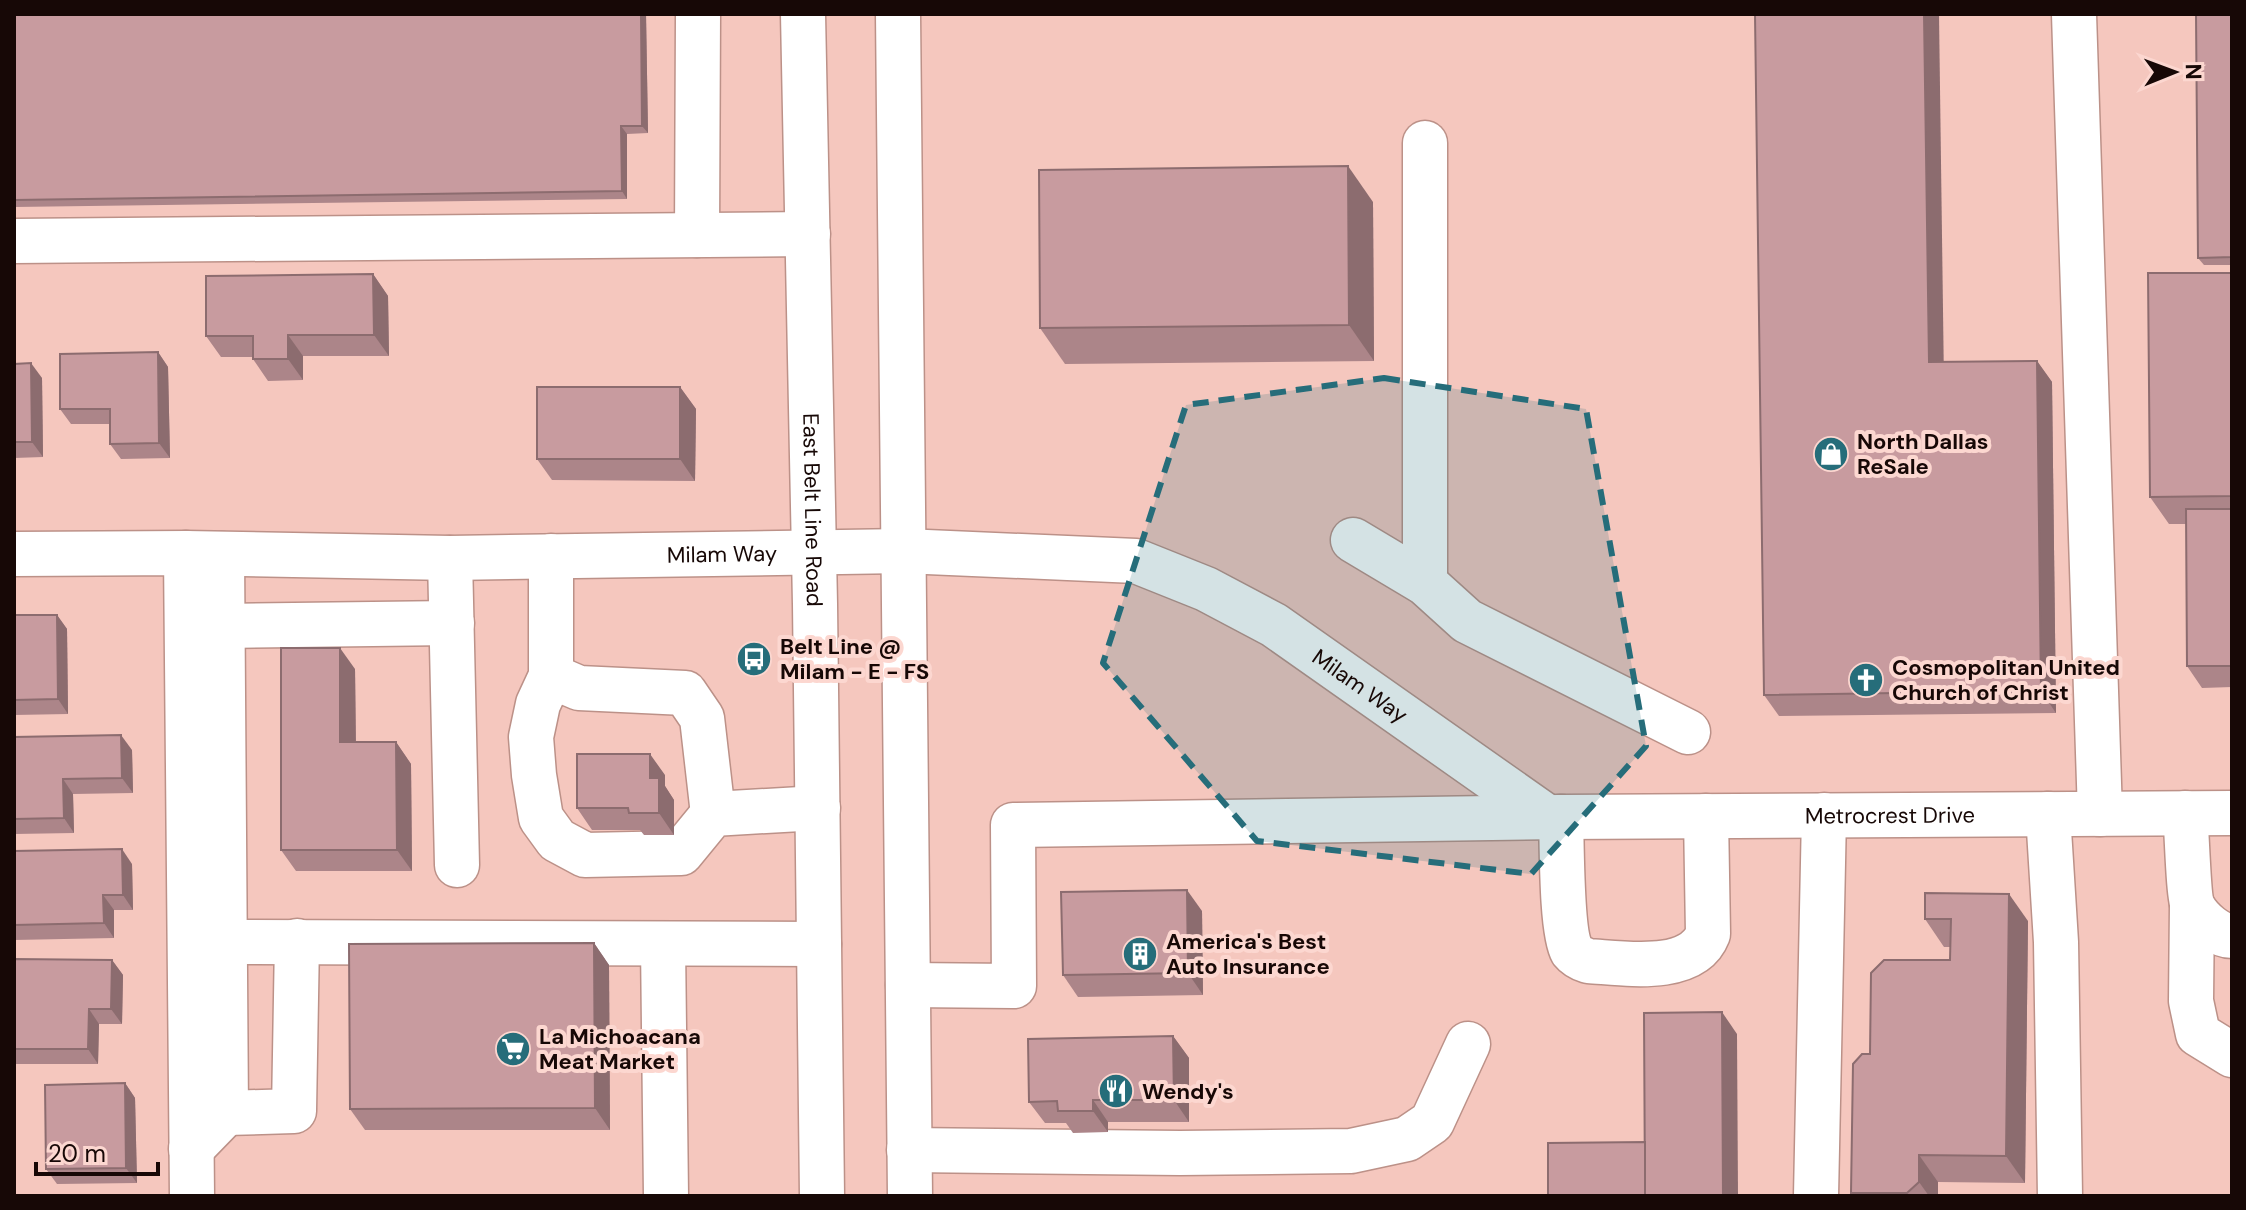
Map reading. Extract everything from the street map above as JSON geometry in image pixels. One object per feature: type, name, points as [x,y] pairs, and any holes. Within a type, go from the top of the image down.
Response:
[{"type":"main road","points":[[697,235],[698,14]]},
{"type":"main road","name":"East Belt Line Road","points":[[803,14],[822,1196]]},
{"type":"main road","points":[[898,14],[910,1196]]},
{"type":"main road","points":[[2074,14],[2100,814]]},
{"type":"main road","points":[[1425,143],[1425,583]]},
{"type":"main road","points":[[14,241],[808,234]]},
{"type":"main road","points":[[1353,540],[1425,583],[1467,621],[1688,732]]},
{"type":"main road","name":"Milam Way","points":[[14,554],[450,558],[814,550],[1136,561],[1206,589],[1274,625],[1554,817]]},
{"type":"main road","points":[[204,554],[223,626],[226,1113]]},
{"type":"main road","points":[[192,1196],[204,554]]},
{"type":"main road","points":[[551,556],[551,676],[538,704],[531,737],[541,818],[557,840],[585,855],[681,853],[713,814],[702,718],[685,693],[579,688],[551,676]]},
{"type":"main road","points":[[450,558],[457,865]]},
{"type":"main road","points":[[223,626],[452,623]]},
{"type":"main road","points":[[713,814],[818,808]]},
{"type":"main road","points":[[2185,813],[2192,905],[2191,1001],[2198,1034],[2232,1055]]},
{"type":"main road","name":"Metrocrest Drive","points":[[908,985],[1014,986],[1013,825],[1554,817],[2232,813]]},
{"type":"main road","points":[[2048,814],[2056,942],[2060,1196]]},
{"type":"main road","points":[[1816,1196],[1824,815]]},
{"type":"main road","points":[[1554,817],[1571,950],[1580,959],[1588,961],[1661,964],[1690,956],[1704,944],[1708,934],[1706,816]]},
{"type":"main road","points":[[2192,905],[2207,924],[2224,936],[2232,936]]},
{"type":"main road","points":[[191,1149],[226,1113],[294,1111],[297,941]]},
{"type":"main road","points":[[225,942],[819,944]]},
{"type":"main road","points":[[663,944],[666,1196]]},
{"type":"main road","points":[[909,1150],[1351,1151],[1407,1139],[1432,1122],[1468,1044]]},
{"type":"highlighted area","points":[[1384,378],[1586,409],[1646,746],[1531,874],[1257,841],[1103,663],[1186,405]]},
{"type":"building","points":[[14,14],[641,14],[642,126],[621,126],[622,191],[14,200]]},
{"type":"building","points":[[1755,14],[1924,14],[1929,362],[2037,361],[2041,691],[1764,695]]},
{"type":"building","points":[[2196,14],[2232,14],[2232,257],[2198,258]]},
{"type":"building","points":[[1348,166],[1349,325],[1040,328],[1039,170]]},
{"type":"building","points":[[2148,273],[2232,273],[2232,496],[2150,497]]},
{"type":"building","points":[[373,274],[374,335],[288,335],[288,359],[253,359],[253,336],[206,336],[206,276]]},
{"type":"building","points":[[158,352],[159,443],[110,444],[110,409],[60,409],[60,354]]},
{"type":"building","points":[[31,363],[32,442],[14,442],[14,364]]},
{"type":"building","points":[[537,387],[680,387],[680,459],[537,459]]},
{"type":"building","points":[[2186,509],[2232,509],[2232,666],[2187,666]]},
{"type":"building","points":[[14,615],[57,615],[58,699],[14,700]]},
{"type":"building","points":[[281,648],[340,648],[340,742],[396,742],[397,850],[281,850]]},
{"type":"building","points":[[121,735],[122,778],[63,779],[64,818],[14,819],[14,737]]},
{"type":"building","points":[[577,754],[650,754],[650,778],[659,778],[659,813],[629,813],[628,808],[577,808]]},
{"type":"building","points":[[122,849],[123,895],[103,895],[104,923],[14,925],[14,851]]},
{"type":"building","name":"America's Best Auto Insurance","points":[[1187,890],[1188,973],[1063,975],[1061,892]]},
{"type":"building","points":[[1925,893],[2009,894],[2006,1156],[1919,1155],[1919,1182],[1907,1193],[1851,1193],[1853,1064],[1862,1054],[1870,1054],[1871,973],[1884,960],[1950,960],[1951,919],[1925,919]]},
{"type":"building","points":[[594,943],[595,1108],[350,1109],[349,944]]},
{"type":"building","points":[[14,959],[112,960],[111,1009],[89,1009],[88,1049],[14,1049]]},
{"type":"building","points":[[1722,1012],[1723,1196],[1645,1196],[1644,1013]]},
{"type":"building","points":[[1173,1036],[1174,1100],[1093,1100],[1093,1111],[1058,1111],[1057,1101],[1029,1102],[1028,1039]]},
{"type":"building","points":[[125,1083],[126,1168],[46,1169],[45,1085]]},
{"type":"building","points":[[1645,1142],[1645,1196],[1548,1196],[1548,1143]]},
{"type":"place","name":"North Dallas ReSale","points":[[1831,454]]},
{"type":"place","name":"Belt Line @ Milam - E - FS","points":[[754,659]]},
{"type":"place","name":"Cosmopolitan United Church of Christ","points":[[1866,680]]},
{"type":"place","name":"America's Best Auto Insurance","points":[[1140,954]]},
{"type":"place","name":"La Michoacana Meat Market","points":[[513,1049]]},
{"type":"place","name":"Wendy's","points":[[1116,1091]]}]
